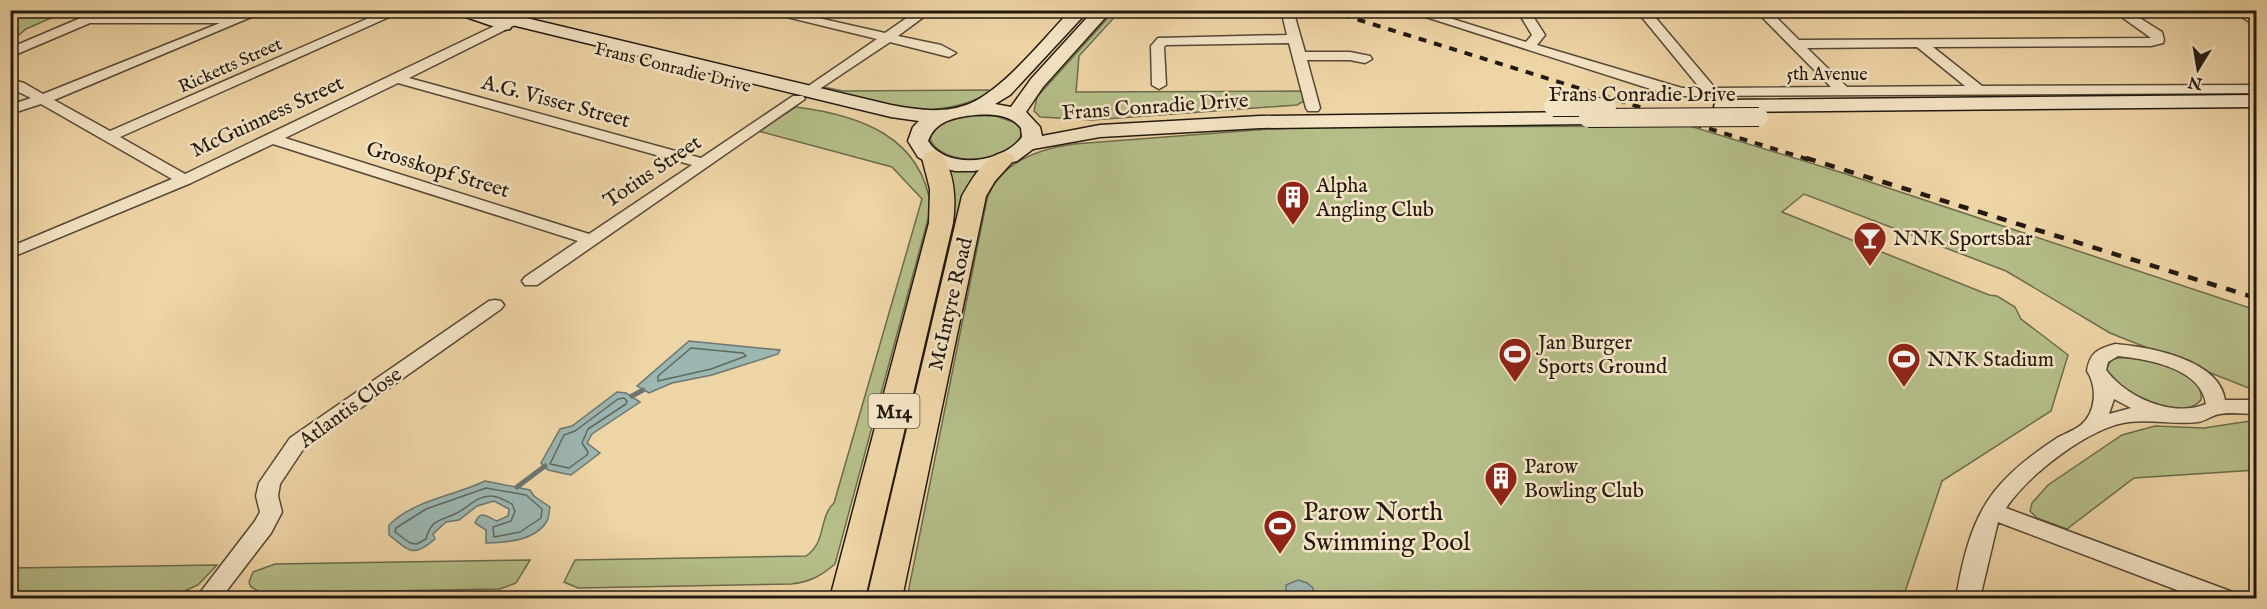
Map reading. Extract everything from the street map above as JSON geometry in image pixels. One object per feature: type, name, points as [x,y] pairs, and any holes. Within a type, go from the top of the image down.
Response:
[{"type":"main road","name":"Frans Conradie Drive","points":[[460,10],[804,95],[891,111],[940,116],[973,109]]},
{"type":"main road","name":"Frans Conradie Drive","points":[[488,10],[512,23]]},
{"type":"main road","points":[[973,109],[1003,91],[1081,10]]},
{"type":"main road","name":"M14","points":[[925,149],[967,165],[1004,159],[1019,152],[1036,82],[1104,10]]},
{"type":"main road","name":"Frans Conradie Drive","points":[[804,95],[880,121],[925,149]]},
{"type":"main road","name":"Frans Conradie Drive","points":[[1024,127],[1313,108],[1553,107],[1717,99],[2256,101]]},
{"type":"main road","points":[[973,109],[994,109],[1024,127]]},
{"type":"main road","name":"Frans Conradie Drive","points":[[1024,127],[1100,131],[1271,122],[2256,113]]},
{"type":"main road","points":[[925,149],[923,127],[940,116]]},
{"type":"main road","name":"McIntyre Road","points":[[847,598],[941,223],[945,197],[925,149]]},
{"type":"main road","name":"McIntyre Road","points":[[884,598],[974,196],[985,177],[1004,159]]},
{"type":"street","points":[[10,52],[107,10]]},
{"type":"street","points":[[10,110],[41,100],[262,10]]},
{"type":"street","name":"Ricketts Street","points":[[109,137],[399,10]]},
{"type":"street","name":"McGuinness Street","points":[[10,253],[185,180],[539,10]]},
{"type":"street","points":[[764,10],[936,48],[949,53]]},
{"type":"street","name":"Totius Street","points":[[531,281],[927,10]]},
{"type":"street","points":[[1287,10],[1313,108]]},
{"type":"street","name":"5th Avenue","points":[[1410,10],[1665,89],[1717,99],[1844,92],[2256,89]]},
{"type":"street","points":[[1523,10],[1539,35],[1528,47]]},
{"type":"street","points":[[1642,10],[1717,99]]},
{"type":"street","points":[[1761,10],[1844,92]]},
{"type":"street","points":[[1795,44],[2151,42],[2158,40],[2157,35],[2118,10]]},
{"type":"street","points":[[2237,10],[2256,22]]},
{"type":"street","points":[[87,20],[241,20]]},
{"type":"street","points":[[1159,85],[1157,46],[1163,40],[1294,39]]},
{"type":"street","points":[[1922,44],[1979,91]]},
{"type":"street","points":[[1299,56],[1350,56],[1365,59]]},
{"type":"street","name":"A.G. Visser Street","points":[[397,79],[703,163]]},
{"type":"street","points":[[10,83],[185,180]]},
{"type":"street","name":"Grosskopf Street","points":[[272,139],[592,240]]},
{"type":"street","name":"Atlantis Close","points":[[208,598],[263,527],[271,512],[267,496],[270,483],[297,443],[495,305]]},
{"type":"street","points":[[2175,416],[2134,403],[2103,382],[2096,373],[2094,365],[2096,358],[2103,353],[2115,350],[2148,353],[2185,368],[2211,388],[2217,398],[2216,407]]},
{"type":"street","points":[[2090,427],[2102,411],[2105,399],[2103,382]]},
{"type":"street","points":[[1968,598],[1984,530],[1992,511],[2008,487],[2021,474],[2090,427],[2124,416],[2194,417],[2208,414],[2216,407],[2256,407]]},
{"type":"street","points":[[1992,511],[2222,598]]},
{"type":"green space","points":[[1115,10],[1120,11],[1079,56],[1076,92],[1302,91],[1304,101],[1297,105],[1092,120],[1040,117],[1034,111],[1037,97]]},
{"type":"green space","points":[[10,11],[67,11],[26,29],[11,42]]},
{"type":"green space","points":[[823,87],[843,91],[988,90],[991,92],[970,102],[949,108],[928,110],[887,105],[822,89]]},
{"type":"green space","points":[[796,107],[842,116],[884,133],[915,163],[925,183],[931,208],[835,564],[815,578],[791,584],[578,588],[564,582],[575,560],[806,556],[817,544],[826,516],[834,503],[922,199],[892,167],[758,131]]},
{"type":"green space","points":[[990,114],[1016,123],[1022,130],[1018,142],[1008,150],[994,156],[978,159],[947,154],[935,147],[929,136],[941,123],[956,117]]},
{"type":"green space","name":"Jan Burger Sports Ground","points":[[1690,126],[1846,174],[2256,310],[2256,391],[2110,333],[2006,271],[1804,194],[1782,212],[1989,295],[1997,296],[2015,307],[2021,319],[2068,355],[2051,411],[1942,481],[1903,598],[907,598],[987,199],[1001,176],[1022,160],[1060,146],[1074,144],[1269,129]]},
{"type":"green space","points":[[944,168],[983,168],[931,343],[913,391]]},
{"type":"green space","points":[[2118,358],[2155,362],[2182,373],[2193,380],[2199,390],[2201,400],[2194,406],[2185,408],[2164,407],[2125,391],[2106,370],[2111,360]]},
{"type":"green space","points":[[2256,420],[2256,470],[2134,478],[2067,529],[2037,518],[2030,511],[2032,503],[2048,485],[2122,435],[2155,426],[2204,428]]},
{"type":"green space","points":[[530,560],[516,583],[500,589],[262,593],[251,587],[249,582],[253,572],[275,564]]},
{"type":"green space","points":[[217,565],[198,585],[178,594],[11,597],[11,568]]},
{"type":"water","points":[[689,341],[780,350],[778,354],[712,375],[672,383],[649,393],[637,386]]},
{"type":"water","points":[[617,392],[626,393],[640,402],[592,434],[587,443],[600,453],[571,475],[548,470],[541,463],[560,429],[572,426]]},
{"type":"water","points":[[485,481],[530,490],[534,496],[550,507],[547,521],[536,532],[520,539],[486,543],[486,530],[475,523],[477,518],[485,515],[497,521],[508,516],[509,509],[494,501],[477,506],[459,520],[446,522],[433,534],[435,539],[421,549],[406,548],[389,535],[389,525],[410,510]]},
{"type":"water","points":[[1298,580],[1313,588],[1312,598],[1286,597],[1286,585]]},
{"type":"waterway","points":[[632,396],[643,390]]},
{"type":"waterway","points":[[517,487],[545,466]]},
{"type":"railway","points":[[1327,10],[1810,160]]},
{"type":"railway","points":[[1806,158],[2256,298]]},
{"type":"place","name":"Alpha Angling Club","points":[[1293,226]]},
{"type":"place","name":"NNK Sportsbar","points":[[1870,267]]},
{"type":"place","name":"Jan Burger Sports Ground","points":[[1515,383]]},
{"type":"place","name":"NNK Stadium","points":[[1904,388]]},
{"type":"place","name":"Parow Bowling Club","points":[[1501,507]]},
{"type":"place","name":"Parow North Swimming Pool","points":[[1280,555]]}]
